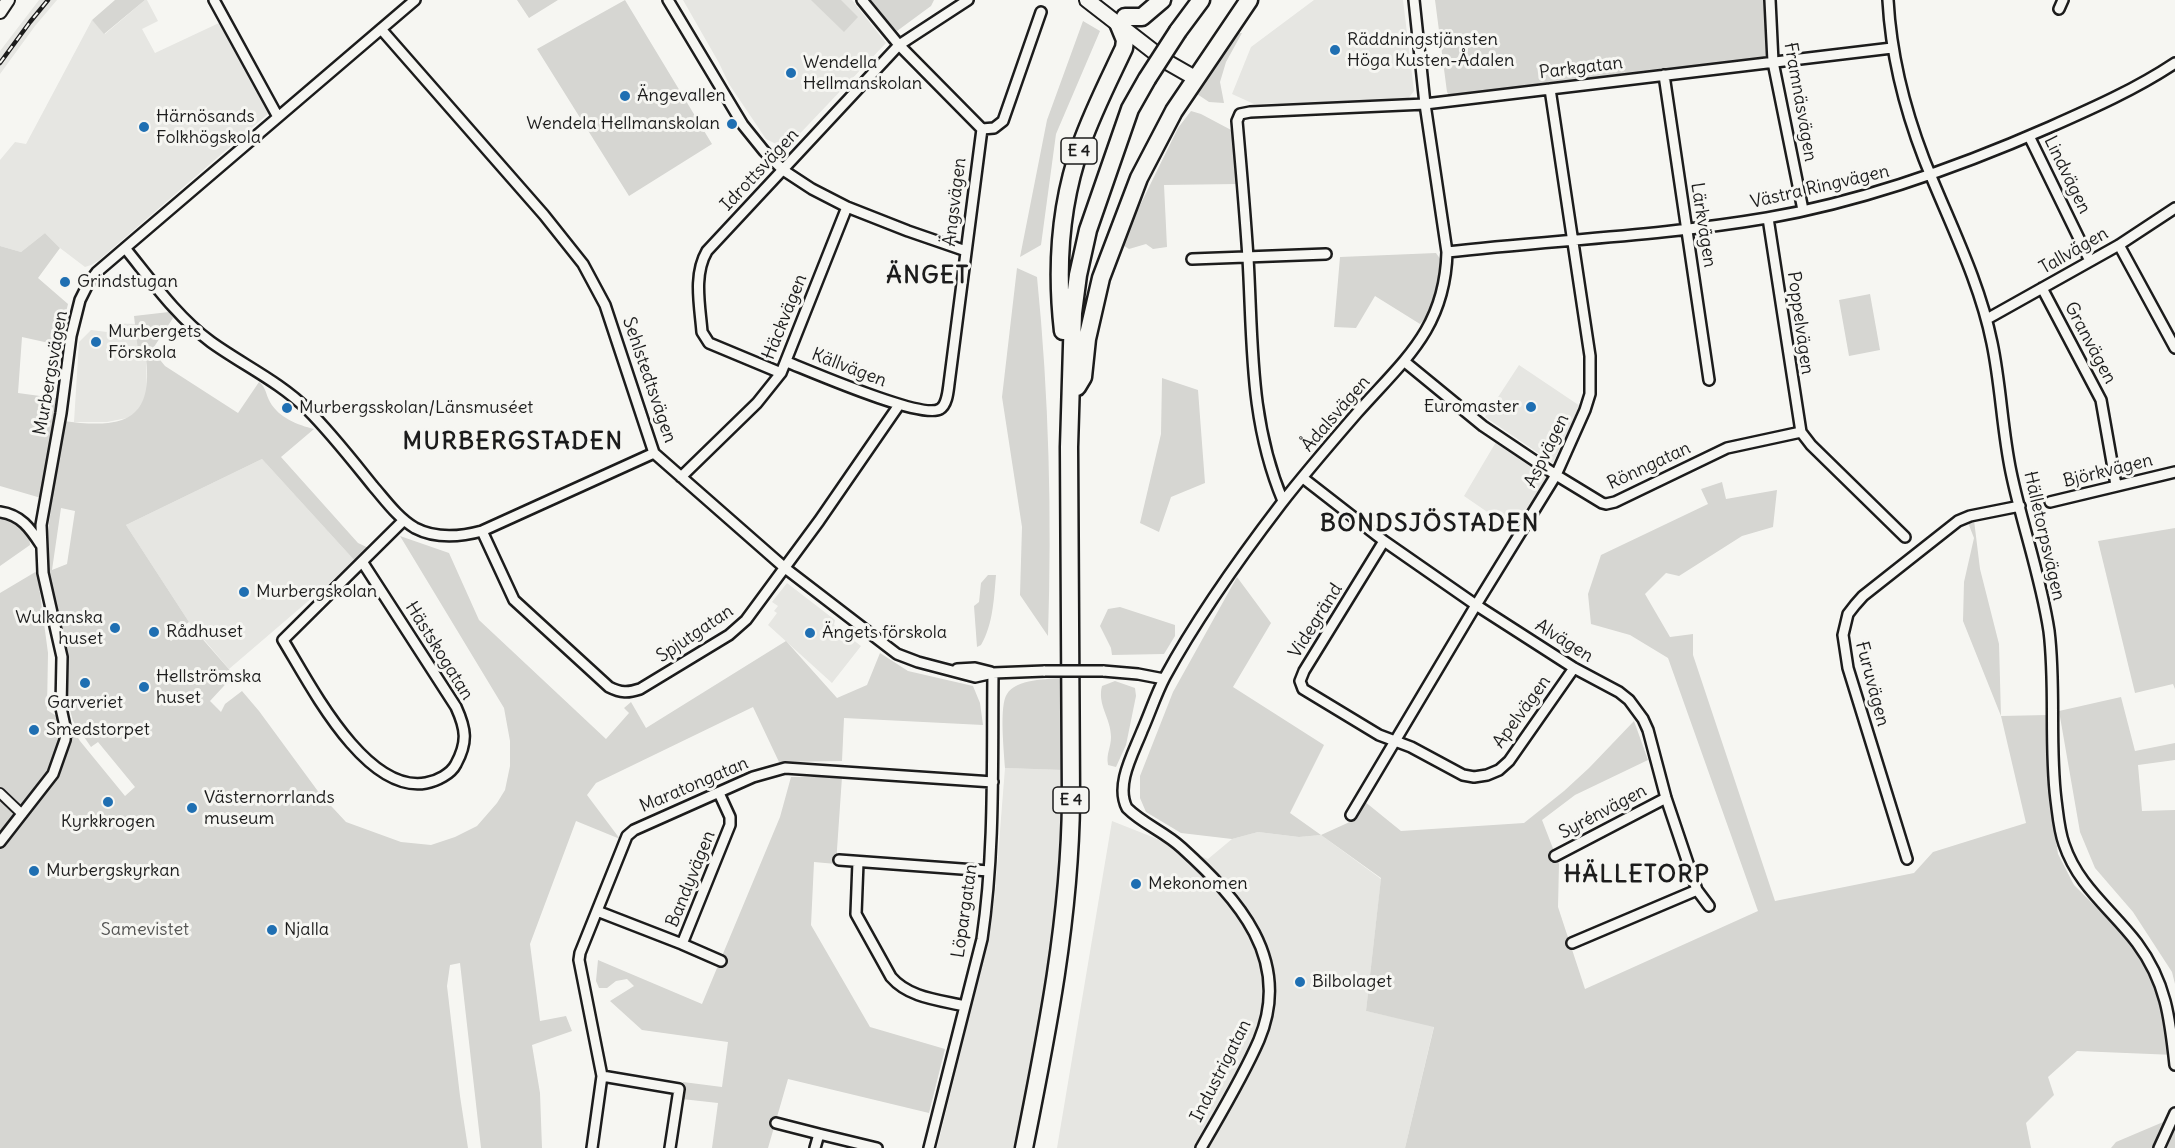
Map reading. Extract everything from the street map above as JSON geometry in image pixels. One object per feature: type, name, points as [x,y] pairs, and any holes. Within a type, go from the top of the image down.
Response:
[{"type":"highway","points":[[1122,20],[1142,17],[1162,0]]},
{"type":"highway","name":"E 4","points":[[1024,1148],[1053,995],[1066,897],[1070,837],[1069,447],[1073,314],[1078,276],[1088,230],[1130,109],[1178,31],[1202,0]]},
{"type":"highway","name":"E 4","points":[[1077,387],[1083,376],[1091,314],[1101,278],[1150,155],[1195,78],[1249,0]]},
{"type":"highway","name":"E 4","points":[[1071,370],[1065,352],[1062,327],[1060,254],[1064,216],[1070,180],[1080,147],[1124,48],[1122,20]]},
{"type":"highway","name":"E 4","points":[[1034,1148],[1067,968],[1078,856],[1077,387],[1085,290],[1106,177]]},
{"type":"main road","points":[[1087,0],[1122,20],[1171,54],[1195,78]]},
{"type":"main road","points":[[1102,0],[1122,20]]},
{"type":"street","points":[[0,12],[8,0]]},
{"type":"street","points":[[214,0],[278,117]]},
{"type":"street","name":"Murbergsvägen","points":[[0,842],[53,774],[65,740],[66,731],[61,708],[62,657],[41,562],[41,525],[61,412],[71,336],[80,300],[97,272],[415,0]]},
{"type":"street","points":[[668,0],[743,125],[783,170],[812,189],[847,207],[966,251]]},
{"type":"street","points":[[862,0],[899,45],[981,129],[994,128],[1003,121],[1041,12]]},
{"type":"street","name":"Idrottsvägen","points":[[781,373],[715,346],[705,339],[702,332],[699,269],[707,251],[899,45],[968,0]]},
{"type":"street","name":"Ådalsvägen","points":[[1132,813],[1122,799],[1122,789],[1137,743],[1164,679],[1211,602],[1283,501],[1404,362],[1425,334],[1441,298],[1446,275],[1447,252],[1425,104],[1414,0]]},
{"type":"street","name":"Framnäsvägen","points":[[1770,0],[1773,62],[1803,210]]},
{"type":"street","name":"Hälletorpsvägen","points":[[1888,0],[1892,48],[1912,126],[1965,256],[1987,319],[1997,368],[2006,445],[2048,630],[2051,666],[2052,763],[2063,842],[2083,882],[2137,943],[2157,975],[2167,1003],[2175,1065]]},
{"type":"street","name":"Sehlstedtsvägen","points":[[381,29],[583,264],[594,282],[611,321],[654,453],[785,568],[897,654],[918,662],[975,677],[993,673],[1103,671],[1164,679]]},
{"type":"street","name":"Parkgatan","points":[[1248,257],[1238,120],[1239,116],[1250,112],[1425,104],[1892,48]]},
{"type":"street","name":"Västra Ringvägen","points":[[1447,252],[1687,229],[1768,218],[1866,196],[1932,175],[2029,136],[2131,90],[2175,63]]},
{"type":"street","name":"Lärkvägen","points":[[1664,75],[1709,380]]},
{"type":"street","name":"Aspvägen","points":[[1351,815],[1476,604],[1556,475],[1585,410],[1591,379],[1590,356],[1550,89]]},
{"type":"street","name":"Ängsvägen","points":[[898,405],[931,411],[940,410],[945,404],[981,129]]},
{"type":"street","name":"Lindvägen","points":[[2029,136],[2090,261]]},
{"type":"street","name":"Häckvägen","points":[[681,477],[757,403],[781,373],[847,207]]},
{"type":"street","name":"Tallvägen","points":[[1987,319],[2119,244],[2175,208]]},
{"type":"street","name":"Poppelvägen","points":[[1768,218],[1802,432]]},
{"type":"street","points":[[2119,244],[2175,348]]},
{"type":"street","points":[[125,248],[189,324],[210,342],[269,379],[305,407],[404,520],[417,528],[446,536],[463,536],[482,531],[654,453]]},
{"type":"street","points":[[1192,259],[1326,254]]},
{"type":"street","points":[[1248,257],[1252,374],[1257,410],[1273,478],[1283,501]]},
{"type":"street","name":"Granvägen","points":[[2042,288],[2101,400],[2116,485]]},
{"type":"street","name":"Källvägen","points":[[787,362],[898,405]]},
{"type":"street","name":"Rönngatan","points":[[1404,362],[1483,426],[1594,500],[1606,504],[1611,504],[1727,448],[1802,432]]},
{"type":"street","name":"Spjutgatan","points":[[482,531],[514,600],[609,687],[618,692],[628,693],[640,689],[729,635],[746,620],[785,568],[898,405]]},
{"type":"street","points":[[1802,432],[1811,445],[1905,537]]},
{"type":"street","name":"Björkvägen","points":[[2050,502],[2175,472]]},
{"type":"street","name":"Alvägen","points":[[1303,478],[1384,541],[1574,668],[1619,692],[1636,708],[1648,730],[1666,798],[1697,890],[1708,906]]},
{"type":"street","name":"Furuvägen","points":[[1907,859],[1848,668],[1843,644],[1848,614],[1863,596],[1958,521],[1970,516],[2020,506]]},
{"type":"street","points":[[0,512],[20,518],[41,545]]},
{"type":"street","points":[[363,563],[404,520]]},
{"type":"street","name":"Videgränd","points":[[1384,541],[1300,681],[1303,689],[1312,695],[1379,735],[1395,741]]},
{"type":"street","name":"Hästskogatan","points":[[363,563],[460,715],[466,739],[465,745],[453,769],[432,782],[418,784],[405,782],[380,771],[360,756],[344,736],[283,640],[363,563]]},
{"type":"street","name":"Apelvägen","points":[[1395,741],[1464,775],[1474,777],[1487,775],[1509,761],[1574,668]]},
{"type":"street","name":"Löpargatan","points":[[929,1148],[982,939],[989,871],[993,782],[993,673]]},
{"type":"street","name":"Maratongatan","points":[[592,1148],[603,1076],[579,960],[627,836],[641,826],[753,777],[784,768],[993,782]]},
{"type":"street","points":[[0,793],[22,814]]},
{"type":"street","name":"Bandyvägen","points":[[682,944],[730,825],[730,817],[719,793]]},
{"type":"street","name":"Syrénvägen","points":[[1556,856],[1666,798]]},
{"type":"street","name":"Industrigatan","points":[[1132,813],[1171,838],[1220,885],[1252,926],[1267,963],[1270,995],[1260,1038],[1201,1148]]},
{"type":"street","points":[[839,860],[989,871]]},
{"type":"street","points":[[858,862],[856,914],[891,977],[909,992],[965,1006]]},
{"type":"street","points":[[1572,943],[1697,890]]},
{"type":"street","name":"Bandyvägen","points":[[597,911],[721,961]]},
{"type":"street","points":[[603,1076],[679,1089],[670,1148]]},
{"type":"street","points":[[2159,1148],[2175,1113]]},
{"type":"street","points":[[776,1123],[877,1148]]},
{"type":"street","points":[[815,1148],[819,1134]]},
{"type":"shaded area","points":[[39,0],[57,0],[0,74],[0,51]]},
{"type":"shaded area","name":"Härnösands Folkhögskola","points":[[145,0],[158,21],[142,29],[155,53],[219,23],[269,113],[91,265],[85,267],[45,233],[21,252],[0,246],[0,160],[15,142],[26,144],[92,20],[105,34]]},
{"type":"shaded area","name":"Wendella Hellmanskolan","points":[[683,0],[852,0],[886,43],[790,144],[778,145],[766,139],[729,84]]},
{"type":"shaded area","points":[[1314,0],[1403,0],[1414,91],[1407,100],[1254,104],[1232,94],[1251,47]]},
{"type":"shaded area","points":[[108,323],[136,324],[139,359],[146,359],[147,394],[132,417],[107,422],[74,422],[79,342],[91,330],[107,332]]},
{"type":"shaded area","points":[[1519,365],[1580,406],[1553,463],[1485,417]]},
{"type":"shaded area","points":[[1496,442],[1549,474],[1515,531],[1464,496]]},
{"type":"shaded area","name":"Murbergskolan","points":[[262,459],[355,561],[229,669],[189,622],[126,525]]},
{"type":"shaded area","name":"Ängets förskola","points":[[787,583],[835,620],[834,625],[861,646],[832,683],[768,625],[777,613],[774,611],[778,606],[772,602]]},
{"type":"shaded area","points":[[1005,768],[1063,770],[1059,880],[1049,965],[1015,1148],[937,1148],[987,945],[995,894]]},
{"type":"shaded area","points":[[1112,821],[1208,859],[1232,839],[1258,832],[1299,837],[1321,835],[1381,879],[1366,1011],[1434,1026],[1405,1148],[1057,1148]]},
{"type":"green space","points":[[115,0],[145,0],[104,34],[92,20]]},
{"type":"green space","points":[[517,0],[558,0],[529,18]]},
{"type":"green space","name":"Ängevallen","points":[[625,0],[712,144],[629,196],[537,49]]},
{"type":"green space","points":[[811,0],[841,0],[858,17],[844,32]]},
{"type":"green space","points":[[871,0],[934,0],[931,6],[897,31]]},
{"type":"green space","points":[[1435,0],[1765,0],[1768,58],[1663,69],[1450,97],[1447,92]]},
{"type":"green space","points":[[1083,21],[1100,31],[1056,134],[1041,245],[1020,257],[1047,120]]},
{"type":"green space","points":[[1236,33],[1242,33],[1226,62],[1220,82],[1224,103],[1209,102],[1197,94]]},
{"type":"green space","points":[[1191,111],[1233,131],[1237,184],[1164,185],[1167,247],[1153,249],[1146,244],[1129,249],[1121,244],[1178,128]]},
{"type":"green space","points":[[45,233],[60,248],[38,278],[68,304],[58,345],[22,337],[18,393],[62,399],[41,498],[0,486],[0,246],[21,252]]},
{"type":"green space","points":[[1436,253],[1443,263],[1440,288],[1431,311],[1420,324],[1375,296],[1356,328],[1334,327],[1340,257]]},
{"type":"green space","points":[[1017,268],[1037,277],[1041,322],[1049,456],[1048,636],[1020,595],[1022,527],[1002,397]]},
{"type":"green space","points":[[1870,294],[1880,350],[1849,356],[1839,300]]},
{"type":"green space","name":"Samevistet","points":[[169,312],[173,318],[152,350],[165,366],[238,413],[259,382],[278,412],[295,423],[314,429],[281,457],[358,543],[373,550],[363,561],[359,573],[355,561],[262,459],[126,525],[189,622],[168,638],[171,641],[192,627],[234,675],[210,701],[221,712],[225,704],[242,691],[320,794],[346,822],[401,842],[431,845],[455,837],[477,826],[497,803],[505,790],[510,766],[510,741],[504,708],[400,536],[449,553],[479,620],[606,739],[629,713],[624,708],[631,702],[646,728],[786,641],[837,698],[867,685],[880,653],[908,671],[973,686],[980,703],[983,725],[844,718],[842,761],[779,762],[753,707],[596,783],[587,795],[620,839],[576,821],[530,944],[540,1021],[566,1016],[572,1031],[532,1045],[540,1093],[542,1148],[481,1148],[460,963],[450,965],[447,986],[468,1148],[0,1148],[0,593],[37,571],[48,653],[47,710],[69,724],[125,796],[135,787],[98,742],[91,747],[73,721],[66,695],[67,666],[60,625],[49,585],[45,553],[63,421],[100,424],[115,422],[128,417],[144,398],[147,381],[146,359],[139,359],[134,316]],"holes":[[[61,508],[75,511],[67,564],[52,570]]]},
{"type":"green space","points":[[1162,378],[1198,390],[1205,483],[1171,497],[1159,532],[1140,523],[1161,434]]},
{"type":"green space","points":[[1722,482],[1726,499],[1777,490],[1773,527],[1742,536],[1679,576],[1666,573],[1645,594],[1670,637],[1693,634],[1693,655],[1775,901],[1914,873],[1933,852],[2026,823],[2001,716],[2047,715],[2053,821],[2058,854],[2074,885],[2145,956],[2171,1014],[2175,1055],[2077,1051],[2048,1077],[2054,1095],[2026,1123],[2031,1148],[1405,1148],[1434,1027],[1366,1011],[1381,878],[1321,835],[1354,820],[1364,801],[1401,831],[1524,823],[1589,768],[1634,721],[1648,760],[1575,795],[1542,820],[1559,864],[1558,907],[1585,989],[1758,911],[1668,658],[1630,635],[1591,624],[1588,594],[1601,555],[1708,504],[1701,489]]},
{"type":"green space","points":[[0,519],[7,519],[29,534],[30,545],[0,566]]},
{"type":"green space","points":[[1967,520],[1974,520],[1980,569],[1999,644],[2001,716],[1963,621],[1964,582],[1974,538]]},
{"type":"green space","points":[[2175,528],[2175,689],[2173,684],[2135,693],[2098,541]]},
{"type":"green space","points":[[988,575],[996,575],[992,611],[985,637],[981,645],[977,647],[974,606],[979,602],[981,583]]},
{"type":"green space","points":[[1237,577],[1271,623],[1233,687],[1324,745],[1290,813],[1321,835],[1299,837],[1258,832],[1232,839],[1181,833],[1146,812],[1140,798],[1140,776],[1173,692]]},
{"type":"green space","points":[[1120,607],[1175,625],[1175,636],[1164,654],[1112,655],[1100,626],[1108,609]]},
{"type":"green space","points":[[1063,678],[1063,770],[1005,768],[1003,708],[1007,694],[1017,685]]},
{"type":"green space","points":[[1115,681],[1135,688],[1136,696],[1126,745],[1116,767],[1108,765],[1110,730],[1101,699],[1102,686]]},
{"type":"green space","points":[[2121,697],[2135,751],[2175,743],[2175,760],[2138,765],[2142,811],[2175,810],[2175,984],[2172,972],[2133,912],[2095,868],[2080,832],[2059,711]]},
{"type":"green space","points":[[791,777],[842,777],[836,864],[814,862],[811,925],[870,1027],[945,1049],[929,1113],[788,1079],[768,1148],[712,1148],[718,1103],[682,1099],[683,1082],[722,1087],[728,1042],[642,1030],[610,1001],[634,986],[627,979],[616,981],[607,988],[599,988],[596,981],[598,960],[702,1004],[780,817]]},
{"type":"green space","points":[[2175,1117],[2175,1148],[2111,1148],[2116,1142]]},
{"type":"railway","points":[[0,63],[48,0]]},
{"type":"place","name":"Räddningstjänsten Höga Kusten-Ådalen","points":[[1335,50]]},
{"type":"place","name":"Wendella Hellmanskolan","points":[[791,73]]},
{"type":"place","name":"Ängevallen","points":[[625,96]]},
{"type":"place","name":"Wendela Hellmanskolan","points":[[732,124]]},
{"type":"place","name":"Härnösands Folkhögskola","points":[[144,127]]},
{"type":"place","name":"Grindstugan","points":[[65,282]]},
{"type":"place","name":"Murbergets Förskola","points":[[96,342]]},
{"type":"place","name":"Euromaster","points":[[1531,407]]},
{"type":"place","name":"Murbergsskolan/Länsmuséet","points":[[287,408]]},
{"type":"place","name":"Murbergskolan","points":[[244,592]]},
{"type":"place","name":"Wulkanska huset","points":[[115,628]]},
{"type":"place","name":"Rådhuset","points":[[154,632]]},
{"type":"place","name":"Ängets förskola","points":[[810,633]]},
{"type":"place","name":"Garveriet","points":[[85,683]]},
{"type":"place","name":"Hellströmska huset","points":[[144,687]]},
{"type":"place","name":"Smedstorpet","points":[[34,730]]},
{"type":"place","name":"Kyrkkrogen","points":[[108,802]]},
{"type":"place","name":"Västernorrlands museum","points":[[192,808]]},
{"type":"place","name":"Murbergskyrkan","points":[[34,871]]},
{"type":"place","name":"Mekonomen","points":[[1136,884]]},
{"type":"place","name":"Njalla","points":[[272,930]]},
{"type":"place","name":"Bilbolaget","points":[[1300,982]]},
{"type":"district","name":"ÄNGET","points":[[928,276]]},
{"type":"district","name":"MURBERGSTADEN","points":[[513,442]]},
{"type":"district","name":"BONDSJÖSTADEN","points":[[1430,524]]},
{"type":"district","name":"HÄLLETORP","points":[[1637,875]]}]
